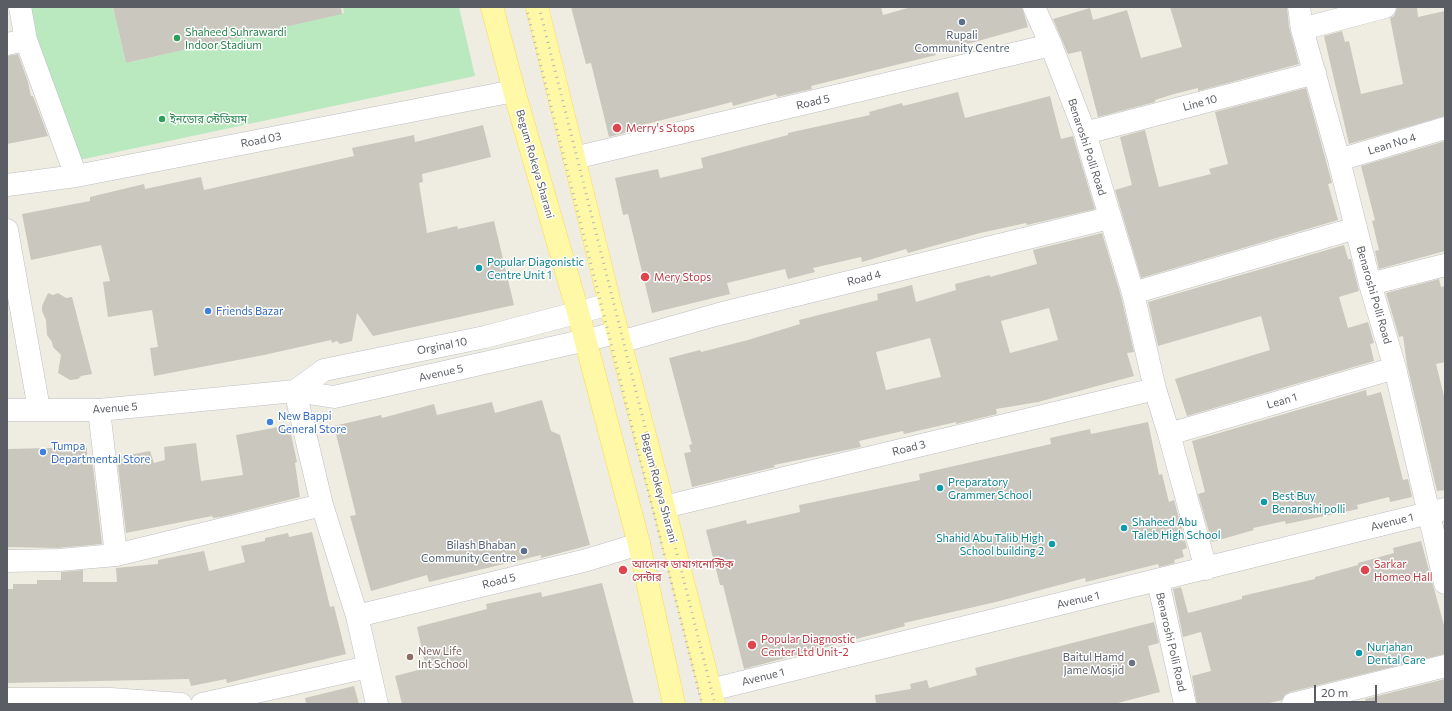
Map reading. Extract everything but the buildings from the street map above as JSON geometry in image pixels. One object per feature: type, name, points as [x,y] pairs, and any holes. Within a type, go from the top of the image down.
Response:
[{"type":"main road","name":"Begum Rokeya Sharani","points":[[492,7],[568,315],[586,340]]},
{"type":"main road","points":[[537,7],[574,158]]},
{"type":"main road","name":"Begum Rokeya Sharani","points":[[574,158],[618,337],[664,506],[712,697]]},
{"type":"main road","points":[[586,340],[639,544],[674,704]]},
{"type":"street","points":[[20,7],[16,42],[76,176]]},
{"type":"street","name":"Benaroshi Polli Road","points":[[1299,7],[1302,29],[1339,160],[1370,284],[1436,511],[1445,584]]},
{"type":"street","points":[[1302,29],[1385,7]]},
{"type":"street","name":"Benaroshi Polli Road","points":[[1039,8],[1051,45],[1085,134],[1108,218],[1132,293],[1155,389],[1169,434],[1206,569]]},
{"type":"street","name":"Road 5","points":[[574,158],[1051,45]]},
{"type":"street","name":"Line 10","points":[[1085,134],[1315,73]]},
{"type":"street","name":"Road 03","points":[[7,185],[76,176],[514,92]]},
{"type":"street","name":"Lean No 4","points":[[1339,160],[1445,128]]},
{"type":"street","name":"Road 4","points":[[586,340],[618,337],[719,314],[1108,218]]},
{"type":"street","points":[[1132,293],[1356,228]]},
{"type":"street","points":[[7,230],[39,409]]},
{"type":"street","points":[[1370,284],[1445,266]]},
{"type":"street","name":"Orginal 10","points":[[295,391],[324,370],[485,337],[610,304]]},
{"type":"street","name":"Avenue 5","points":[[7,410],[99,410],[295,391],[334,398],[586,340]]},
{"type":"street","name":"Lean 1","points":[[1169,434],[1395,368]]},
{"type":"street","name":"Road 3","points":[[664,506],[1155,389]]},
{"type":"street","points":[[295,391],[322,505],[357,616],[377,704]]},
{"type":"street","points":[[99,410],[116,555]]},
{"type":"street","points":[[7,562],[58,560],[116,555],[322,505]]},
{"type":"street","name":"Avenue 1","points":[[712,697],[862,651],[1158,581],[1436,511]]},
{"type":"street","name":"Road 5","points":[[357,616],[587,560],[639,544]]},
{"type":"street","name":"Benaroshi Polli Road","points":[[1158,581],[1185,704]]},
{"type":"street","points":[[1293,704],[1445,666]]},
{"type":"street","points":[[202,704],[368,667]]},
{"type":"street","points":[[7,699],[111,699],[182,704]]},
{"type":"green space","name":"ইনডোর স্টেডিয়াম","points":[[29,7],[113,7],[126,63],[344,13],[343,7],[459,7],[475,76],[65,163]]},
{"type":"railway","points":[[526,7],[702,704]]},
{"type":"railway","points":[[539,7],[715,704]]},
{"type":"place","name":"Rupali Community Centre","points":[[962,22]]},
{"type":"place","name":"Shaheed Suhrawardi Indoor Stadium","points":[[177,38]]},
{"type":"place","name":"ইনডোর স্টেডিয়াম","points":[[162,119]]},
{"type":"place","name":"Merry's Stops","points":[[617,128]]},
{"type":"place","name":"Popular Diagonistic Centre Unit 1","points":[[479,268]]},
{"type":"place","name":"Mery Stops","points":[[645,277]]},
{"type":"place","name":"Friends Bazar","points":[[208,311]]},
{"type":"place","name":"New Bappi General Store","points":[[270,422]]},
{"type":"place","name":"Tumpa Departmental Store","points":[[43,452]]},
{"type":"place","name":"Preparatory Grammer School","points":[[940,488]]},
{"type":"place","name":"Best Buy Benaroshi polli","points":[[1264,502]]},
{"type":"place","name":"Shaheed Abu Taleb High School","points":[[1124,528]]},
{"type":"place","name":"Shahid Abu Talib High School building 2","points":[[1052,544]]},
{"type":"place","name":"Bilash Bhaban Community Centre","points":[[524,551]]},
{"type":"place","name":"আলোক ডায়াগনোস্টিক সেন্টার","points":[[623,570]]},
{"type":"place","name":"Sarkar Homeo Hall","points":[[1365,570]]},
{"type":"place","name":"Popular Diagnostic Center Ltd Unit-2","points":[[752,645]]},
{"type":"place","name":"Nurjahan Dental Care","points":[[1359,653]]},
{"type":"place","name":"New Life Int School","points":[[410,657]]},
{"type":"place","name":"Baitul Hamd Jame Mosjid","points":[[1132,663]]}]
